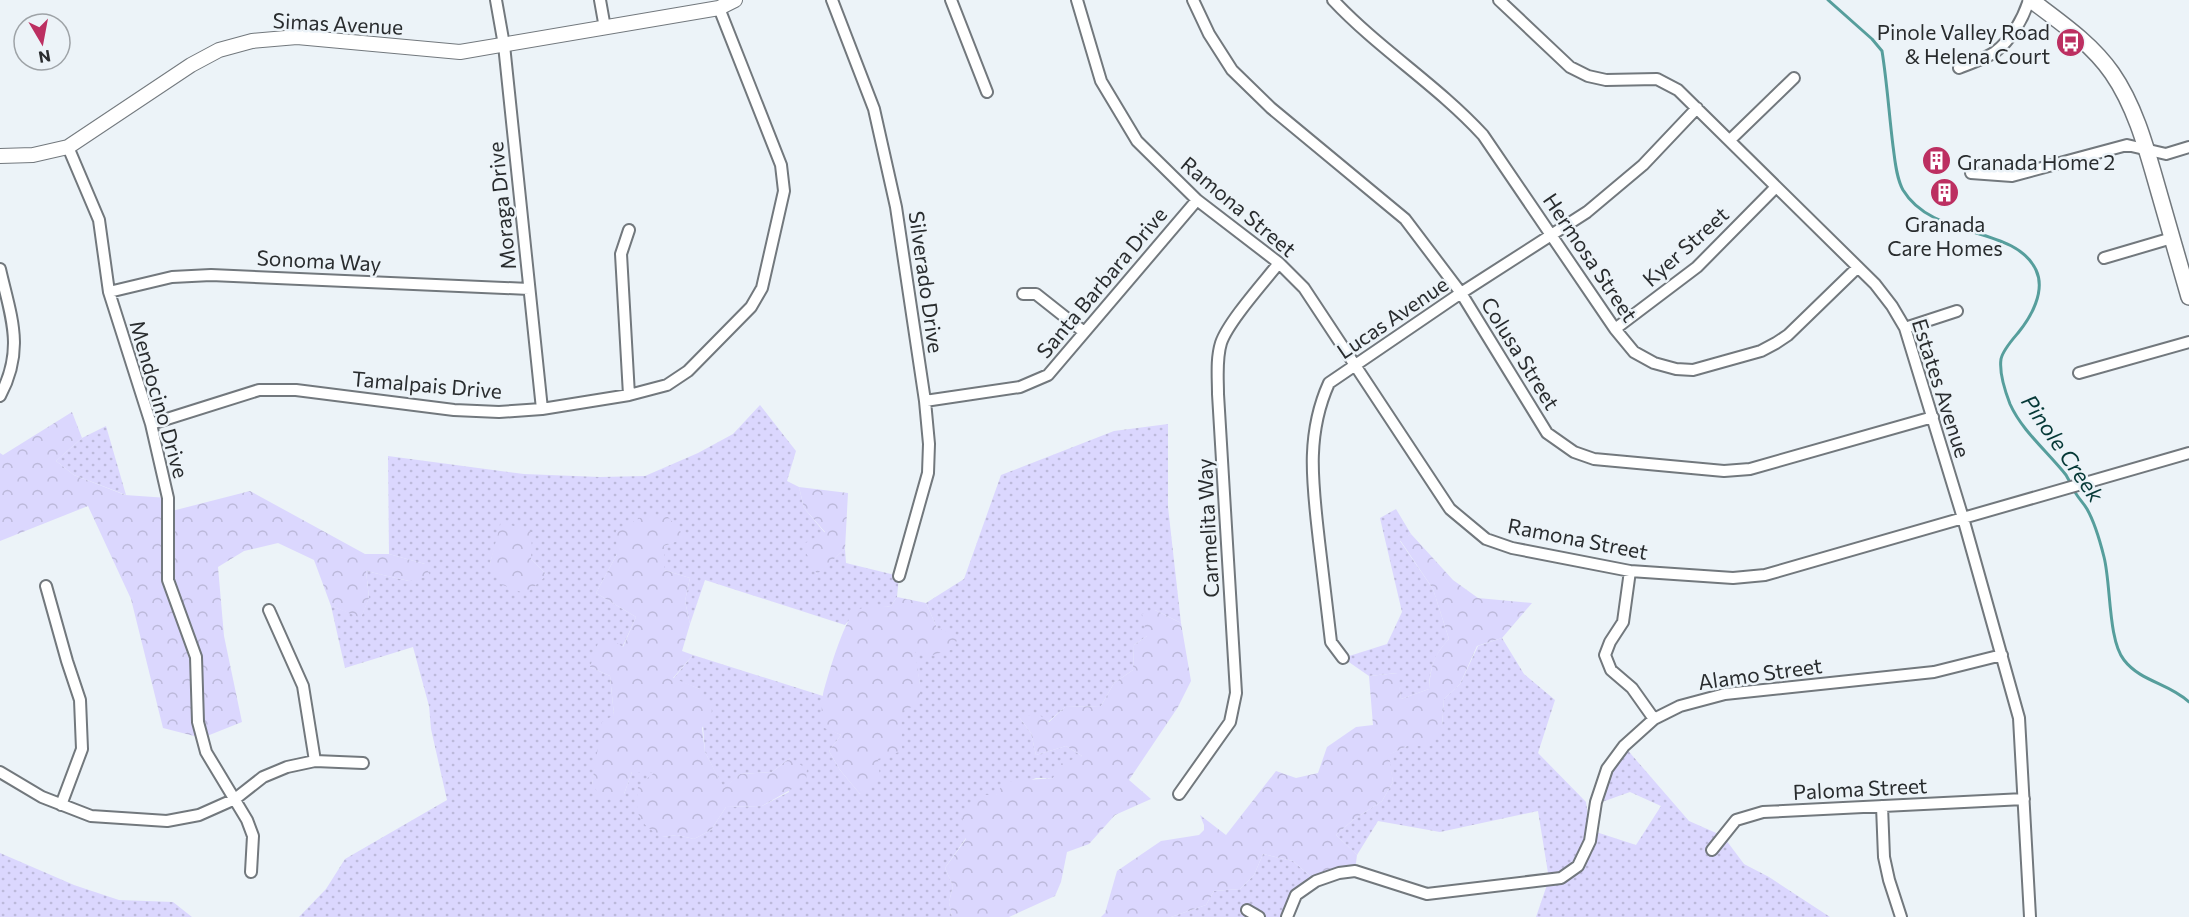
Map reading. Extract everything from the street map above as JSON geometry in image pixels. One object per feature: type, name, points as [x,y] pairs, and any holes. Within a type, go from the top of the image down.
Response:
[{"type":"main road","points":[[2030,0],[2085,43],[2113,75],[2133,113],[2147,149],[2189,297]]},
{"type":"street","name":"Moraga Drive","points":[[496,0],[504,45],[542,409]]},
{"type":"street","points":[[600,0],[605,28]]},
{"type":"street","name":"Simas Avenue","points":[[0,156],[33,155],[68,147],[191,65],[219,50],[252,41],[297,37],[460,52],[719,8],[735,0]]},
{"type":"street","name":"Silverado Drive","points":[[832,0],[876,120],[896,207],[925,401],[929,444],[928,474],[899,576]]},
{"type":"street","points":[[951,0],[987,92]]},
{"type":"street","name":"Ramona Street","points":[[1077,0],[1101,81],[1137,141],[1197,200],[1279,263],[1304,288],[1450,508],[1486,538],[1512,548],[1630,571],[1733,578],[1765,575],[2189,453]]},
{"type":"street","name":"Colusa Street","points":[[1193,0],[1209,34],[1232,70],[1271,108],[1405,219],[1461,293],[1547,433],[1574,452],[1594,459],[1724,471],[1750,469],[1933,417]]},
{"type":"street","name":"Hermosa Street","points":[[1333,0],[1359,27],[1466,117],[1483,135],[1615,329],[1634,352],[1654,363],[1676,369],[1693,370],[1761,351],[1788,335],[1857,268]]},
{"type":"street","name":"Estates Avenue","points":[[1499,0],[1569,67],[1588,76],[1606,80],[1657,80],[1678,90],[1875,284],[1905,328],[1963,518],[2019,718],[2030,917]]},
{"type":"street","points":[[1959,68],[1994,52],[2007,39],[2024,15],[2030,0]]},
{"type":"street","name":"Tamalpais Drive","points":[[151,424],[259,390],[296,390],[454,410],[499,412],[542,409],[629,395],[667,385],[688,371],[751,307],[762,288],[784,191],[781,165],[719,8]]},
{"type":"street","points":[[1730,140],[1794,78]]},
{"type":"street","name":"Lucas Avenue","points":[[1343,658],[1331,642],[1311,476],[1315,425],[1320,404],[1329,383],[1461,293],[1587,212],[1643,165],[1697,108]]},
{"type":"street","points":[[1971,173],[2012,176],[2127,145],[2166,154],[2189,147]]},
{"type":"street","name":"Mendocino Drive","points":[[68,147],[99,220],[108,292],[151,424],[168,498],[168,580],[196,657],[198,722],[206,752],[247,820],[253,836],[251,872]]},
{"type":"street","name":"Kyer Street","points":[[1615,329],[1697,267],[1776,187]]},
{"type":"street","name":"Santa Barbara Drive","points":[[925,401],[1020,387],[1048,375],[1197,200]]},
{"type":"street","points":[[629,230],[621,254],[629,395]]},
{"type":"street","points":[[2104,258],[2172,238]]},
{"type":"street","name":"Carmelita Way","points":[[1179,794],[1230,722],[1236,693],[1218,394],[1218,362],[1221,343],[1228,329],[1279,263]]},
{"type":"street","points":[[0,269],[16,335],[10,377],[0,396]]},
{"type":"street","name":"Sonoma Way","points":[[108,292],[172,277],[211,274],[529,290]]},
{"type":"street","points":[[1023,294],[1036,294],[1084,332]]},
{"type":"street","points":[[1905,328],[1957,311]]},
{"type":"street","points":[[2079,374],[2189,342]]},
{"type":"street","points":[[1630,571],[1623,622],[1610,642],[1605,656],[1611,670],[1632,688],[1654,719]]},
{"type":"street","points":[[46,586],[80,700],[82,749],[61,805]]},
{"type":"street","points":[[269,610],[303,686],[315,761]]},
{"type":"street","name":"Alamo Street","points":[[1287,917],[1296,895],[1316,881],[1338,873],[1355,872],[1427,894],[1561,878],[1578,866],[1590,841],[1596,802],[1607,769],[1624,746],[1654,719],[1680,706],[1725,694],[1934,672],[2002,655]]},
{"type":"street","points":[[0,772],[42,797],[91,816],[167,821],[199,815],[235,799],[263,777],[287,767],[315,761],[363,763]]},
{"type":"street","name":"Paloma Street","points":[[1712,850],[1736,820],[1763,812],[2024,799]]},
{"type":"street","points":[[1882,806],[1884,857],[1888,880],[1901,917]]},
{"type":"street","points":[[1247,910],[1259,917]]},
{"type":"green space","points":[[760,405],[796,451],[787,481],[799,487],[804,508],[825,533],[816,574],[845,549],[846,563],[899,576],[897,597],[891,606],[862,609],[845,625],[705,580],[690,624],[685,601],[690,578],[664,570],[664,546],[685,537],[617,554],[596,593],[636,617],[622,648],[590,667],[610,676],[614,715],[597,758],[592,784],[624,794],[632,772],[657,772],[662,837],[677,835],[694,839],[711,830],[726,807],[762,806],[789,792],[790,758],[772,772],[740,774],[724,789],[705,752],[700,689],[673,679],[693,655],[823,696],[822,726],[841,735],[829,751],[840,770],[860,794],[901,712],[920,684],[914,651],[937,628],[926,603],[964,579],[1001,475],[1114,431],[1168,424],[1168,507],[1181,623],[1155,610],[1147,636],[1134,645],[1133,670],[1114,683],[1101,706],[1065,707],[1048,722],[1019,717],[1031,733],[1036,755],[1066,746],[1082,756],[1053,778],[1036,778],[996,795],[945,868],[953,886],[949,902],[952,917],[299,917],[326,889],[345,859],[447,800],[431,729],[429,706],[413,647],[345,668],[331,606],[361,617],[369,598],[366,571],[409,581],[425,564],[389,554],[388,456],[524,474],[645,476],[698,453],[733,434]],"holes":[[[495,547],[531,559],[547,575],[490,563]]]},
{"type":"green space","points":[[72,412],[82,438],[56,461],[74,475],[125,495],[168,498],[168,512],[250,491],[365,554],[389,554],[425,564],[430,576],[409,581],[366,571],[369,598],[361,618],[331,606],[314,560],[278,543],[244,551],[218,567],[224,636],[242,722],[202,738],[163,728],[131,599],[88,506],[0,541],[0,453],[3,455]]},
{"type":"green space","points":[[106,426],[126,495],[74,475],[56,461],[82,438]]},
{"type":"green space","points":[[799,487],[848,493],[845,549],[817,574],[802,545],[825,532],[804,508]]},
{"type":"green space","points":[[1396,509],[1411,534],[1400,541],[1433,589],[1449,639],[1434,662],[1429,689],[1401,699],[1397,673],[1369,676],[1343,658],[1387,644],[1402,612],[1380,518]]},
{"type":"green space","points":[[646,515],[668,517],[686,538],[664,546],[664,570],[690,578],[685,601],[690,624],[682,651],[693,655],[673,678],[700,689],[712,711],[702,728],[705,752],[724,788],[740,774],[772,772],[790,758],[807,769],[806,781],[762,806],[726,807],[711,830],[694,839],[677,835],[662,837],[642,822],[637,804],[638,786],[655,772],[632,772],[624,794],[604,801],[592,784],[602,722],[614,715],[610,676],[590,667],[598,643],[610,638],[623,647],[636,617],[596,593],[617,554],[616,531]]},
{"type":"green space","points":[[501,522],[532,532],[531,559],[547,575],[526,594],[500,584],[490,563]]},
{"type":"green space","points":[[1411,534],[1453,580],[1478,598],[1532,603],[1502,638],[1477,646],[1460,684],[1444,699],[1442,726],[1431,746],[1407,746],[1389,755],[1393,782],[1382,801],[1353,820],[1336,835],[1357,855],[1355,871],[1316,881],[1293,861],[1263,854],[1254,875],[1240,889],[1214,891],[1206,905],[1171,917],[1101,917],[1105,913],[1117,871],[1161,841],[1199,835],[1204,830],[1200,815],[1226,835],[1276,771],[1296,778],[1318,773],[1327,747],[1356,727],[1373,725],[1369,676],[1398,673],[1401,699],[1429,689],[1434,662],[1439,651],[1449,639],[1433,589],[1400,540]]},
{"type":"green space","points":[[897,597],[926,603],[937,628],[958,636],[954,649],[933,655],[915,652],[920,684],[920,703],[901,712],[902,751],[878,759],[880,779],[860,794],[840,770],[829,751],[841,735],[822,727],[823,694],[836,650],[851,617],[860,609],[891,606]]},
{"type":"green space","points":[[1155,610],[1181,623],[1191,681],[1178,707],[1129,780],[1151,799],[1115,815],[1089,844],[1067,852],[1061,882],[1055,896],[1009,917],[952,917],[949,902],[953,886],[945,868],[966,839],[962,816],[982,795],[996,795],[1004,782],[1053,778],[1060,764],[1082,756],[1066,746],[1036,755],[1031,733],[1019,717],[1038,714],[1049,722],[1065,707],[1101,706],[1114,683],[1133,670],[1134,645],[1147,636],[1142,614]]},
{"type":"green space","points":[[1502,638],[1524,674],[1555,700],[1538,753],[1586,802],[1590,830],[1636,845],[1661,806],[1630,792],[1599,803],[1607,769],[1624,746],[1689,821],[1723,836],[1744,864],[1769,877],[1830,917],[1536,917],[1549,879],[1538,811],[1440,832],[1378,821],[1357,855],[1336,835],[1353,820],[1382,801],[1393,782],[1388,755],[1442,726],[1444,699],[1460,684],[1478,646]]},
{"type":"green space","points":[[0,853],[74,885],[119,900],[173,902],[192,917],[0,917]]},
{"type":"green space","points":[[1263,854],[1293,861],[1316,881],[1296,895],[1287,917],[1171,917],[1206,905],[1214,891],[1240,889],[1254,875]]},
{"type":"waterway","name":"Pinole Creek","points":[[1828,0],[1872,39],[1882,51],[1895,163],[1903,190],[1916,206],[1933,217],[2011,246],[2025,256],[2036,270],[2039,278],[2036,303],[2023,327],[2004,352],[2001,359],[2002,376],[2004,388],[2015,414],[2071,484]]},
{"type":"waterway","name":"Pinole Creek","points":[[2074,490],[2090,514],[2101,545],[2106,568],[2112,626],[2119,651],[2124,660],[2139,673],[2189,702]]},
{"type":"place","name":"Pinole Valley Road & Helena Court","points":[[2071,43]]},
{"type":"place","name":"Granada Home 2","points":[[1936,161]]},
{"type":"place","name":"Granada Care Homes","points":[[1945,192]]}]
